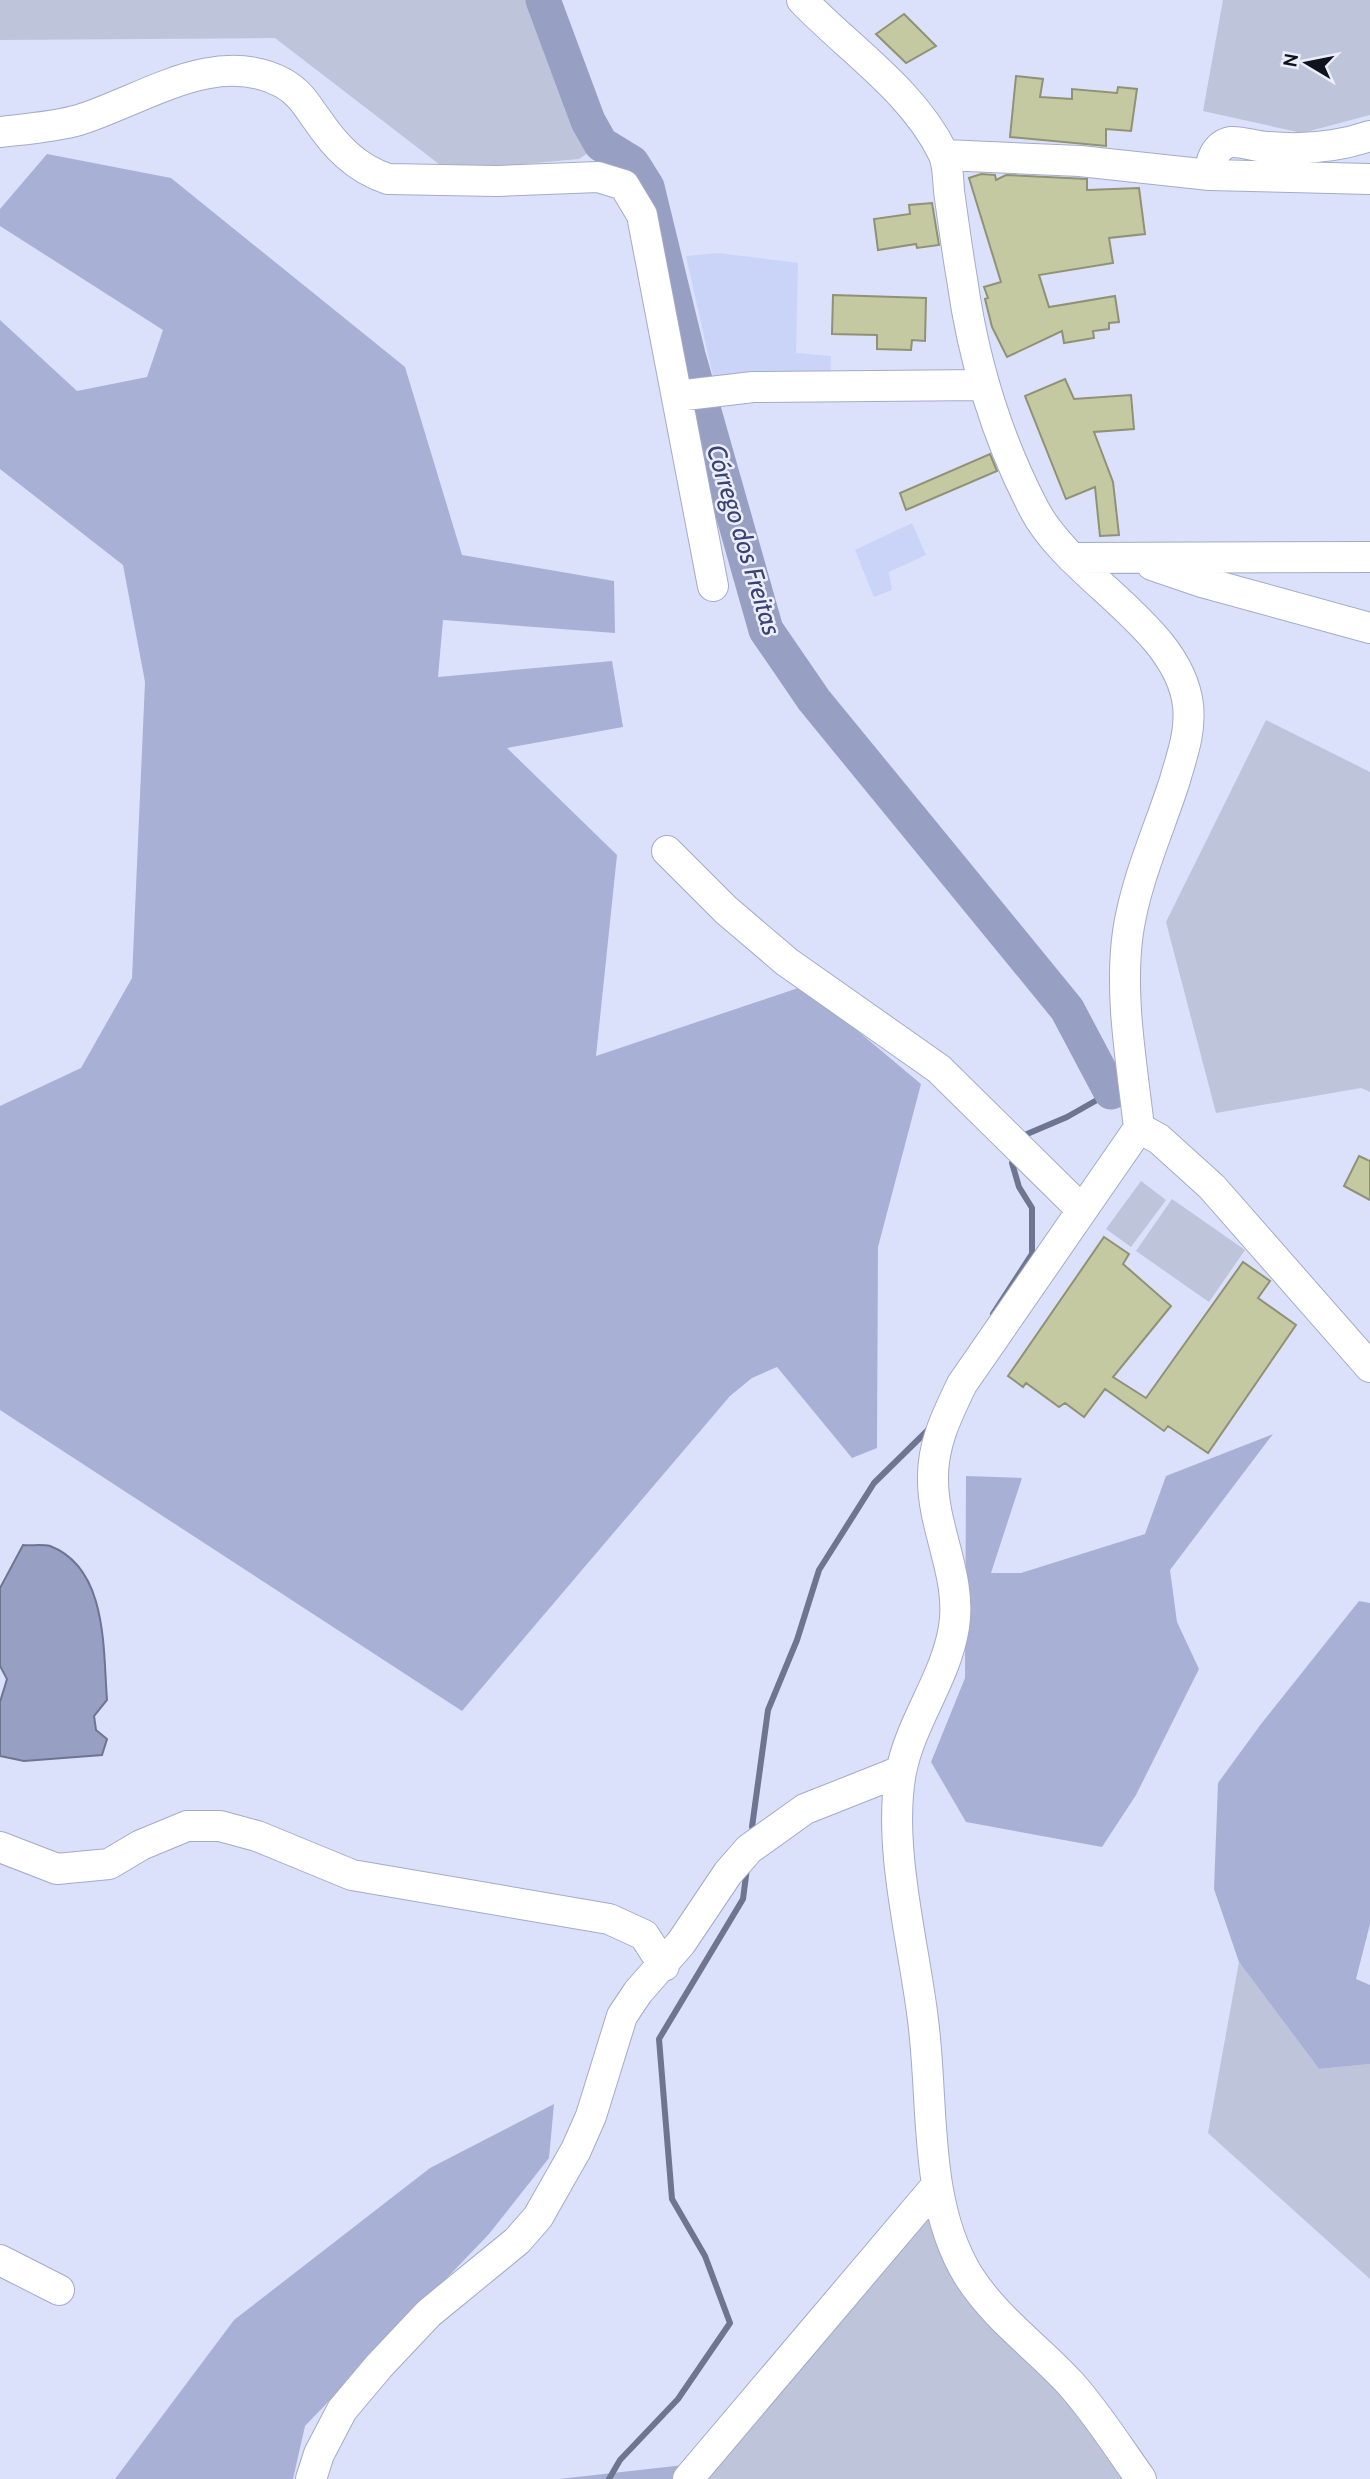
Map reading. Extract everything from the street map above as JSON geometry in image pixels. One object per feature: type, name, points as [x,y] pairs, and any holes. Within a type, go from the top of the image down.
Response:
[{"type":"street","points":[[802,0],[834,33],[894,84],[945,155],[965,299],[983,385],[1035,510],[1072,558],[1161,645],[1180,671],[1188,705],[1188,735],[1162,822],[1140,878],[1128,932],[1124,982],[1139,1128],[962,1384],[946,1419],[935,1454],[933,1482],[954,1590],[955,1623],[948,1656],[901,1771],[897,1826],[924,2022],[937,2185],[950,2240],[986,2301],[1071,2385],[1141,2479]]},
{"type":"street","points":[[0,132],[77,120],[172,82],[247,72],[270,78],[296,91],[350,160],[388,179],[496,181],[577,176],[611,179],[624,185],[642,215],[691,394],[713,586]]},
{"type":"street","points":[[1210,175],[1210,161],[1217,150],[1231,142],[1270,148],[1302,148],[1335,145],[1370,136]]},
{"type":"street","points":[[945,155],[1080,161],[1210,175],[1370,179]]},
{"type":"street","points":[[691,394],[753,387],[983,385]]},
{"type":"street","points":[[1072,558],[1370,557]]},
{"type":"street","points":[[1132,558],[1202,582],[1370,628]]},
{"type":"street","points":[[667,850],[726,910],[787,962],[939,1069],[1082,1209]]},
{"type":"street","points":[[1139,1128],[1158,1139],[1212,1187],[1370,1367]]},
{"type":"street","points":[[311,2479],[319,2454],[342,2410],[379,2366],[429,2313],[517,2241],[538,2217],[576,2150],[591,2116],[622,2016],[638,1992],[664,1966],[728,1872],[757,1842],[805,1809],[901,1771]]},
{"type":"street","points":[[0,1847],[57,1869],[109,1864],[141,1846],[187,1826],[220,1826],[257,1836],[352,1875],[608,1919],[644,1935],[664,1966]]},
{"type":"street","points":[[688,2479],[937,2185]]},
{"type":"street","points":[[0,2260],[59,2290]]},
{"type":"shaded area","points":[[0,0],[543,0],[588,121],[601,144],[579,159],[448,171],[275,38],[0,40]]},
{"type":"shaded area","points":[[1223,0],[1370,0],[1370,115],[1302,133],[1203,111]]},
{"type":"shaded area","points":[[47,154],[171,178],[405,367],[462,555],[614,581],[615,633],[443,620],[438,677],[612,661],[623,727],[507,748],[617,855],[596,1056],[804,986],[921,1084],[878,1247],[877,1448],[852,1458],[777,1367],[752,1378],[730,1396],[462,1711],[0,1410],[0,1106],[81,1068],[132,978],[145,682],[123,565],[0,469],[0,320],[77,391],[147,377],[163,330],[0,226],[0,209]]},
{"type":"shaded area","points":[[718,253],[798,263],[796,353],[831,356],[830,378],[713,376],[686,256]]},
{"type":"shaded area","points":[[912,523],[926,555],[889,572],[892,590],[874,597],[855,550]]},
{"type":"shaded area","points":[[1266,720],[1370,772],[1370,1092],[1361,1088],[1216,1113],[1166,922]]},
{"type":"shaded area","points":[[1141,1181],[1166,1200],[1131,1247],[1106,1229]]},
{"type":"shaded area","points":[[1172,1199],[1245,1250],[1209,1302],[1136,1251]]},
{"type":"shaded area","points":[[1273,1434],[1170,1570],[1177,1622],[1199,1669],[1136,1795],[1102,1847],[966,1822],[931,1762],[965,1678],[966,1476],[1022,1478],[991,1573],[1021,1573],[1145,1534],[1166,1476]]},
{"type":"shaded area","points":[[23,1545],[50,1546],[69,1557],[83,1572],[92,1591],[99,1612],[105,1658],[107,1700],[94,1716],[96,1730],[107,1739],[102,1755],[24,1761],[0,1756],[0,1702],[7,1679],[0,1666],[0,1588]]},
{"type":"shaded area","points":[[1359,1601],[1370,1603],[1370,1924],[1356,1979],[1370,1985],[1370,2064],[1319,2069],[1239,1962],[1214,1889],[1218,1783],[1261,1724]]},
{"type":"shaded area","points":[[1239,1962],[1319,2069],[1370,2064],[1370,2279],[1208,2133]]},
{"type":"shaded area","points":[[554,2104],[549,2158],[489,2234],[305,2426],[293,2479],[115,2479],[234,2320],[430,2168]]},
{"type":"shaded area","points":[[937,2185],[986,2301],[1141,2479],[689,2479]]},
{"type":"shaded area","points":[[702,2463],[689,2479],[559,2479]]},
{"type":"building","points":[[904,14],[936,46],[906,63],[876,34]]},
{"type":"building","points":[[1016,76],[1043,79],[1040,97],[1072,99],[1072,89],[1117,93],[1118,87],[1137,89],[1131,131],[1106,129],[1106,146],[1010,137]]},
{"type":"building","points":[[981,174],[995,175],[996,180],[1006,175],[1087,179],[1087,190],[1139,188],[1145,234],[1109,238],[1113,263],[1039,275],[1049,307],[1115,296],[1119,322],[1109,323],[1109,329],[1093,331],[1094,338],[1064,343],[1062,331],[1007,357],[992,327],[985,299],[988,298],[984,287],[1001,282],[969,178]]},
{"type":"building","points":[[932,203],[939,245],[917,248],[916,244],[878,250],[874,219],[910,214],[909,205]]},
{"type":"building","points":[[833,295],[926,298],[925,341],[912,340],[911,350],[877,349],[877,335],[832,334]]},
{"type":"building","points":[[1065,379],[1074,399],[1131,395],[1134,429],[1094,432],[1113,482],[1119,535],[1100,536],[1095,487],[1066,499],[1025,396]]},
{"type":"building","points":[[990,454],[997,471],[906,510],[900,493]]},
{"type":"building","points":[[1359,1156],[1370,1161],[1370,1200],[1344,1186]]},
{"type":"building","points":[[1104,1237],[1129,1254],[1123,1264],[1171,1306],[1113,1377],[1146,1398],[1243,1262],[1270,1281],[1258,1298],[1296,1325],[1208,1453],[1168,1426],[1164,1431],[1105,1389],[1084,1417],[1065,1403],[1059,1407],[1026,1383],[1023,1387],[1008,1376]]},
{"type":"waterway","name":"Córrego dos Freitas","points":[[543,0],[588,121],[601,144],[632,163],[647,187],[688,355],[766,630],[814,700],[1067,1009],[1111,1092]]},
{"type":"waterway","points":[[1027,1134],[1067,1117],[1111,1092]]},
{"type":"waterway","points":[[993,1314],[1032,1254],[1032,1208],[1019,1187],[1012,1163]]},
{"type":"waterway","points":[[752,1827],[768,1710],[797,1640],[819,1570],[874,1483],[930,1428]]},
{"type":"waterway","points":[[609,2479],[620,2460],[678,2399],[730,2323],[705,2256],[672,2199],[659,2039],[743,1899],[747,1868]]}]
